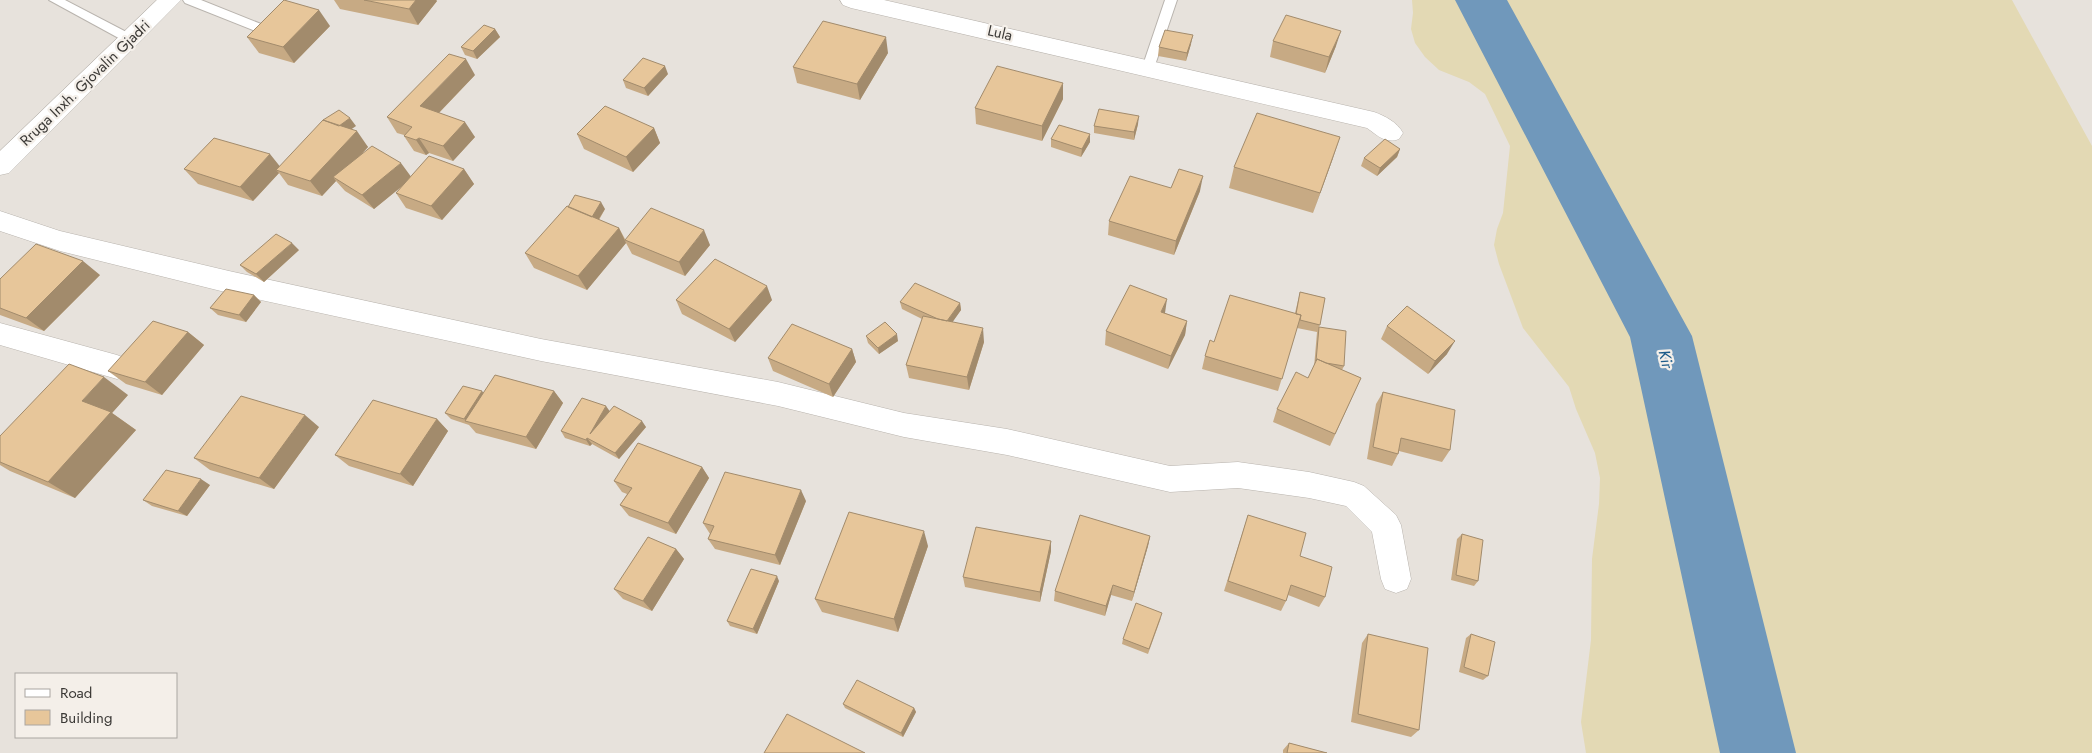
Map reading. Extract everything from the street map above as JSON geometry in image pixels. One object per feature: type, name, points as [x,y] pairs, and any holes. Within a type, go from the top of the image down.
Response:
[{"type":"street","name":"Rruga Inxh. Gjovalin Gjadri","points":[[0,166],[170,0]]},
{"type":"street","name":"Lula","points":[[851,0],[1374,121],[1391,133]]},
{"type":"street","points":[[0,221],[60,241],[229,282],[541,350],[778,394],[904,425],[1007,442],[1170,479],[1238,475],[1308,485],[1354,495],[1386,525],[1396,579]]},
{"type":"street","points":[[0,334],[117,368]]},
{"type":"lane","points":[[55,0],[130,39]]},
{"type":"lane","points":[[189,0],[272,33]]},
{"type":"lane","points":[[1148,68],[1170,0]]},
{"type":"sand","points":[[1412,0],[2012,0],[2092,146],[2092,753],[1586,753],[1581,722],[1591,640],[1592,559],[1599,504],[1600,478],[1595,453],[1576,409],[1569,387],[1523,328],[1499,264],[1494,245],[1503,213],[1510,146],[1485,94],[1469,82],[1439,70],[1425,57],[1415,43],[1411,29]]},
{"type":"building","points":[[284,0],[319,10],[283,47],[247,37]]},
{"type":"building","points":[[364,0],[416,0],[409,9]]},
{"type":"building","points":[[1286,15],[1341,31],[1329,57],[1273,41]]},
{"type":"building","points":[[823,21],[886,37],[857,84],[793,67]]},
{"type":"building","points":[[484,25],[495,29],[473,51],[461,47]]},
{"type":"building","points":[[1165,30],[1193,35],[1187,53],[1159,47]]},
{"type":"building","points":[[449,54],[466,59],[420,106],[465,122],[443,146],[419,138],[416,140],[404,136],[412,127],[387,117]]},
{"type":"building","points":[[643,58],[665,66],[644,88],[623,80]]},
{"type":"building","points":[[997,66],[1063,83],[1042,126],[975,108]]},
{"type":"building","points":[[605,106],[654,128],[626,157],[577,134]]},
{"type":"building","points":[[1099,109],[1139,116],[1134,132],[1094,126]]},
{"type":"building","points":[[339,110],[350,118],[339,126],[323,120]]},
{"type":"building","points":[[1257,113],[1340,137],[1320,193],[1234,167]]},
{"type":"building","points":[[323,120],[357,131],[310,181],[276,170]]},
{"type":"building","points":[[1059,125],[1090,134],[1082,149],[1051,139]]},
{"type":"building","points":[[214,138],[270,154],[240,187],[184,169]]},
{"type":"building","points":[[1385,139],[1400,149],[1380,168],[1364,158]]},
{"type":"building","points":[[372,146],[401,163],[362,195],[333,177]]},
{"type":"building","points":[[429,156],[464,169],[431,206],[396,193]]},
{"type":"building","points":[[1179,169],[1203,176],[1176,241],[1109,221],[1130,176],[1171,188]]},
{"type":"building","points":[[575,195],[601,202],[592,217],[568,207]]},
{"type":"building","points":[[567,206],[619,228],[578,276],[525,253]]},
{"type":"building","points":[[651,208],[704,230],[679,262],[625,240]]},
{"type":"building","points":[[276,234],[292,243],[256,274],[240,265]]},
{"type":"building","points":[[36,244],[83,261],[26,318],[0,308],[0,279]]},
{"type":"building","points":[[715,259],[767,286],[729,329],[676,300]]},
{"type":"building","points":[[915,283],[960,303],[947,321],[938,319],[900,302]]},
{"type":"building","points":[[1130,285],[1167,299],[1161,312],[1187,321],[1171,356],[1106,331]]},
{"type":"building","points":[[226,289],[254,295],[239,315],[210,308]]},
{"type":"building","points":[[1300,292],[1325,298],[1320,325],[1300,320],[1301,315],[1296,314]]},
{"type":"building","points":[[1230,295],[1301,315],[1282,379],[1205,356],[1210,340],[1214,342]]},
{"type":"building","points":[[1407,306],[1455,341],[1435,361],[1387,326]]},
{"type":"building","points":[[923,316],[983,328],[967,377],[906,365]]},
{"type":"building","points":[[153,321],[188,332],[145,382],[108,371]]},
{"type":"building","points":[[885,322],[897,334],[878,348],[866,336]]},
{"type":"building","points":[[792,324],[852,349],[829,384],[768,358]]},
{"type":"building","points":[[1319,327],[1346,331],[1344,366],[1326,363],[1317,359],[1316,361]]},
{"type":"building","points":[[1317,359],[1361,378],[1335,434],[1277,409],[1296,372],[1308,378]]},
{"type":"building","points":[[69,364],[104,377],[82,401],[111,412],[48,482],[0,462],[0,436]]},
{"type":"building","points":[[495,375],[554,391],[526,437],[465,421]]},
{"type":"building","points":[[463,386],[482,391],[464,419],[445,413]]},
{"type":"building","points":[[1383,392],[1455,410],[1450,450],[1401,438],[1398,454],[1373,447]]},
{"type":"building","points":[[241,396],[305,415],[259,478],[194,458]]},
{"type":"building","points":[[582,398],[606,406],[590,434],[614,406],[642,421],[615,453],[587,438],[586,440],[561,431]]},
{"type":"building","points":[[373,400],[437,419],[400,474],[335,455]]},
{"type":"building","points":[[638,443],[702,467],[668,523],[620,505],[632,488],[614,481]]},
{"type":"building","points":[[166,470],[201,479],[178,511],[143,500]]},
{"type":"building","points":[[725,472],[801,490],[775,555],[708,539],[714,526],[703,523]]},
{"type":"building","points":[[849,512],[924,531],[894,619],[815,599]]},
{"type":"building","points":[[1080,515],[1150,536],[1134,592],[1113,585],[1106,606],[1055,591]]},
{"type":"building","points":[[1248,515],[1306,533],[1300,556],[1332,567],[1325,597],[1291,585],[1286,601],[1228,581]]},
{"type":"building","points":[[976,527],[1051,541],[1040,592],[963,577]]},
{"type":"building","points":[[1462,534],[1483,540],[1478,581],[1456,575]]},
{"type":"building","points":[[648,537],[676,549],[643,601],[614,589]]},
{"type":"building","points":[[751,569],[777,576],[753,629],[727,621]]},
{"type":"building","points":[[1136,603],[1162,613],[1149,649],[1123,639]]},
{"type":"building","points":[[1368,634],[1428,648],[1419,730],[1358,714]]},
{"type":"building","points":[[1471,634],[1495,642],[1488,676],[1464,667]]},
{"type":"building","points":[[857,680],[914,708],[901,733],[843,704]]},
{"type":"building","points":[[787,714],[865,753],[764,753]]},
{"type":"building","points":[[1289,743],[1327,753],[1287,753]]},
{"type":"waterway","name":"Kir","points":[[1481,0],[1661,336],[1758,753]]}]
